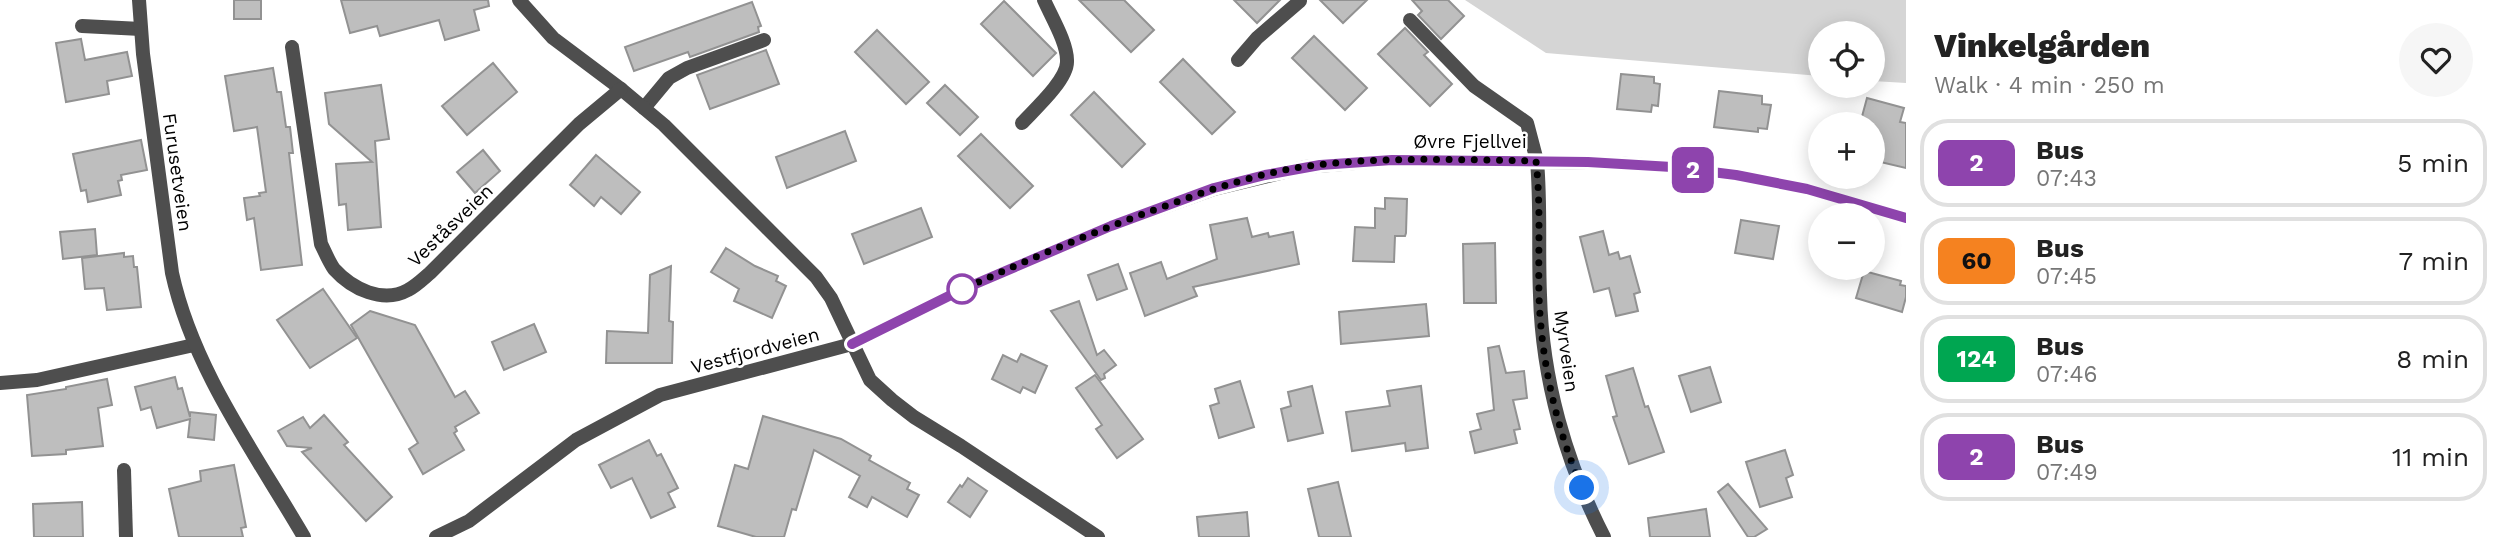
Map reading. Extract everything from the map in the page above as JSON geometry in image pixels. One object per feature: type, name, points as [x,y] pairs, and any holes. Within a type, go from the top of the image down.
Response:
[{"type":"street","name":"Furusetveien","points":[[139,0],[172,272],[178,300],[194,345],[222,398],[304,537]]},
{"type":"street","points":[[519,0],[553,37],[664,125],[816,277],[831,298],[870,380],[914,417],[1098,537]]},
{"type":"street","points":[[1022,123],[1057,83],[1065,72],[1068,61],[1044,0]]},
{"type":"street","points":[[1238,60],[1257,38],[1300,1]]},
{"type":"street","name":"Myrveien","points":[[1410,20],[1474,86],[1527,123],[1539,185],[1539,298],[1545,359],[1572,466],[1604,537]]},
{"type":"street","points":[[82,26],[141,29]]},
{"type":"street","points":[[644,108],[669,78],[687,68],[764,40]]},
{"type":"street","name":"Veståsveien","points":[[292,47],[321,244],[334,268],[358,289],[375,295],[389,296],[407,291],[430,273],[579,124],[621,89]]},
{"type":"street","name":"Øvre Fjellvei","points":[[852,344],[959,291],[1111,226],[1244,180],[1334,163],[1392,160],[1613,163],[1736,175],[1807,189],[1906,218]]},
{"type":"street","name":"Vestfjordveien","points":[[445,536],[489,507],[576,440],[660,395],[852,344]]},
{"type":"street","points":[[0,383],[37,380],[194,345]]},
{"type":"street","points":[[124,470],[126,537]]},
{"type":"shaded area","points":[[1465,0],[1906,0],[1906,83],[1885,82],[1885,21],[1808,21],[1808,75],[1546,53]]},
{"type":"building","points":[[234,0],[261,0],[261,19],[234,19]]},
{"type":"building","points":[[341,0],[488,0],[489,6],[474,10],[479,30],[445,40],[439,20],[380,36],[377,26],[350,33]]},
{"type":"building","points":[[1079,0],[1124,0],[1154,30],[1131,52]]},
{"type":"building","points":[[1234,0],[1280,0],[1257,23]]},
{"type":"building","points":[[1320,0],[1367,0],[1343,23]]},
{"type":"building","points":[[1412,0],[1448,0],[1464,16],[1441,39],[1418,15],[1422,11]]},
{"type":"building","points":[[1004,1],[1056,53],[1033,76],[981,24]]},
{"type":"building","points":[[752,2],[761,26],[758,27],[759,32],[690,57],[688,52],[634,71],[625,47]]},
{"type":"building","points":[[1405,28],[1428,52],[1424,55],[1452,84],[1430,106],[1378,54]]},
{"type":"building","points":[[877,30],[929,82],[906,104],[855,52]]},
{"type":"building","points":[[1314,36],[1367,88],[1345,110],[1292,58]]},
{"type":"building","points":[[81,39],[85,60],[127,52],[132,76],[107,81],[109,94],[66,102],[56,43]]},
{"type":"building","points":[[766,50],[779,84],[710,109],[697,75]]},
{"type":"building","points":[[1183,59],[1235,112],[1212,134],[1160,82]]},
{"type":"building","points":[[493,63],[517,92],[467,135],[442,106]]},
{"type":"building","points":[[273,68],[277,92],[281,92],[286,127],[290,127],[293,153],[289,153],[302,265],[261,270],[254,218],[247,220],[244,198],[260,196],[259,193],[266,192],[257,127],[234,131],[225,76]]},
{"type":"building","points":[[1621,74],[1654,77],[1654,83],[1660,84],[1658,106],[1652,105],[1651,112],[1617,109]]},
{"type":"building","points":[[381,85],[389,139],[375,141],[381,227],[348,230],[346,204],[339,205],[336,164],[372,162],[329,124],[325,93]]},
{"type":"building","points":[[945,85],[978,117],[960,135],[927,103]]},
{"type":"building","points":[[1719,91],[1762,96],[1762,104],[1771,105],[1767,129],[1758,128],[1758,132],[1714,127]]},
{"type":"building","points":[[1094,92],[1145,144],[1122,167],[1071,115]]},
{"type":"building","points":[[1867,98],[1904,108],[1900,122],[1906,123],[1906,168],[1885,163],[1885,112],[1863,112]]},
{"type":"building","points":[[845,131],[856,161],[787,188],[776,157]]},
{"type":"building","points":[[981,134],[1033,186],[1010,208],[958,156]]},
{"type":"building","points":[[141,140],[147,170],[121,175],[122,180],[118,181],[121,195],[88,202],[86,190],[81,191],[73,154]]},
{"type":"building","points":[[483,150],[500,171],[475,193],[457,172]]},
{"type":"building","points":[[596,155],[640,192],[621,214],[601,197],[594,206],[570,185]]},
{"type":"building","points":[[1385,198],[1407,199],[1406,233],[1405,236],[1395,236],[1394,262],[1353,261],[1355,227],[1375,228],[1375,208],[1385,209]]},
{"type":"building","points":[[921,208],[932,237],[864,264],[852,234]]},
{"type":"building","points":[[1247,218],[1252,237],[1293,232],[1299,264],[1193,287],[1197,296],[1145,316],[1130,273],[1161,262],[1167,279],[1217,259],[1210,225]]},
{"type":"building","points":[[1741,220],[1779,226],[1773,259],[1735,253]]},
{"type":"building","points":[[95,229],[97,255],[63,259],[60,232]]},
{"type":"building","points":[[1603,231],[1609,255],[1618,252],[1620,259],[1630,256],[1640,292],[1634,294],[1638,311],[1616,316],[1609,288],[1594,292],[1580,237]]},
{"type":"building","points":[[1495,243],[1496,303],[1464,303],[1463,244]]},
{"type":"building","points":[[726,248],[778,276],[776,281],[786,286],[772,318],[734,301],[739,289],[711,272]]},
{"type":"building","points":[[124,253],[124,257],[133,256],[134,267],[137,267],[141,307],[107,310],[104,288],[85,289],[82,258]]},
{"type":"building","points":[[1118,264],[1127,289],[1097,300],[1088,275]]},
{"type":"building","points":[[671,266],[669,321],[673,322],[672,363],[606,363],[607,331],[648,333],[650,275]]},
{"type":"building","points":[[1885,277],[1901,281],[1900,285],[1906,286],[1902,312],[1856,298],[1861,280],[1885,280]]},
{"type":"building","points":[[323,289],[357,338],[310,368],[277,320]]},
{"type":"building","points":[[1079,301],[1097,355],[1104,350],[1116,365],[1104,374],[1105,378],[1101,380],[1051,311]]},
{"type":"building","points":[[1426,304],[1429,336],[1341,344],[1339,312]]},
{"type":"building","points":[[370,311],[415,325],[455,397],[465,391],[479,413],[455,427],[457,431],[454,433],[464,450],[423,474],[409,449],[418,443],[351,325]]},
{"type":"building","points":[[534,324],[546,352],[504,370],[492,342]]},
{"type":"building","points":[[1499,346],[1506,373],[1524,371],[1527,398],[1513,400],[1520,429],[1514,430],[1517,443],[1475,453],[1470,432],[1481,429],[1477,414],[1494,410],[1488,348]]},
{"type":"building","points":[[1021,354],[1047,366],[1035,393],[1023,387],[1020,393],[992,379],[1003,355],[1017,362]]},
{"type":"building","points":[[1710,367],[1721,402],[1691,412],[1679,376]]},
{"type":"building","points":[[1633,368],[1645,407],[1648,406],[1664,452],[1629,464],[1613,417],[1617,416],[1606,376]]},
{"type":"building","points":[[1095,375],[1143,439],[1117,458],[1096,429],[1102,425],[1076,388]]},
{"type":"building","points":[[175,377],[178,389],[182,388],[190,417],[190,412],[216,415],[214,440],[188,437],[190,419],[157,428],[151,407],[141,410],[135,387]]},
{"type":"building","points":[[107,379],[112,405],[98,408],[103,446],[66,450],[66,454],[32,456],[27,395]]},
{"type":"building","points":[[1240,381],[1254,427],[1219,438],[1210,406],[1219,403],[1215,389]]},
{"type":"building","points":[[1312,386],[1323,433],[1288,441],[1281,409],[1291,406],[1288,392]]},
{"type":"building","points":[[1421,386],[1428,448],[1406,451],[1405,443],[1352,451],[1346,412],[1390,406],[1387,391]]},
{"type":"building","points":[[324,415],[348,442],[344,445],[392,497],[366,521],[302,452],[312,448],[287,446],[278,431],[303,417],[310,428]]},
{"type":"building","points":[[763,416],[841,439],[871,456],[869,460],[910,483],[907,489],[919,495],[907,517],[872,497],[867,507],[849,497],[860,476],[814,450],[796,510],[792,509],[784,537],[756,537],[718,526],[735,465],[748,469]]},
{"type":"building","points":[[649,440],[657,456],[661,454],[678,488],[668,493],[675,507],[651,518],[632,478],[611,488],[599,465]]},
{"type":"building","points":[[1785,450],[1793,475],[1786,478],[1792,497],[1760,507],[1746,462]]},
{"type":"building","points":[[234,465],[246,527],[241,528],[243,537],[179,537],[169,489],[201,481],[200,471]]},
{"type":"building","points":[[968,478],[987,491],[970,517],[948,502]]},
{"type":"building","points":[[1338,482],[1351,537],[1319,537],[1308,489]]},
{"type":"building","points":[[1728,484],[1767,529],[1754,537],[1748,537],[1718,492]]},
{"type":"building","points":[[82,502],[83,537],[34,537],[33,504]]},
{"type":"building","points":[[1706,509],[1710,537],[1650,537],[1648,518]]},
{"type":"building","points":[[1247,512],[1249,537],[1199,537],[1197,517]]},
{"type":"bus line","name":"2","points":[[852,344],[959,291],[1111,226],[1214,188],[1265,175],[1334,163],[1392,160],[1588,162],[1672,167],[1736,175],[1807,189],[1906,218]]},
{"type":"route","points":[[962,289],[959,291],[1111,226],[1214,188],[1265,175],[1334,163],[1392,160],[1536,161],[1539,185],[1539,298],[1545,359],[1572,466],[1582,488]]}]
